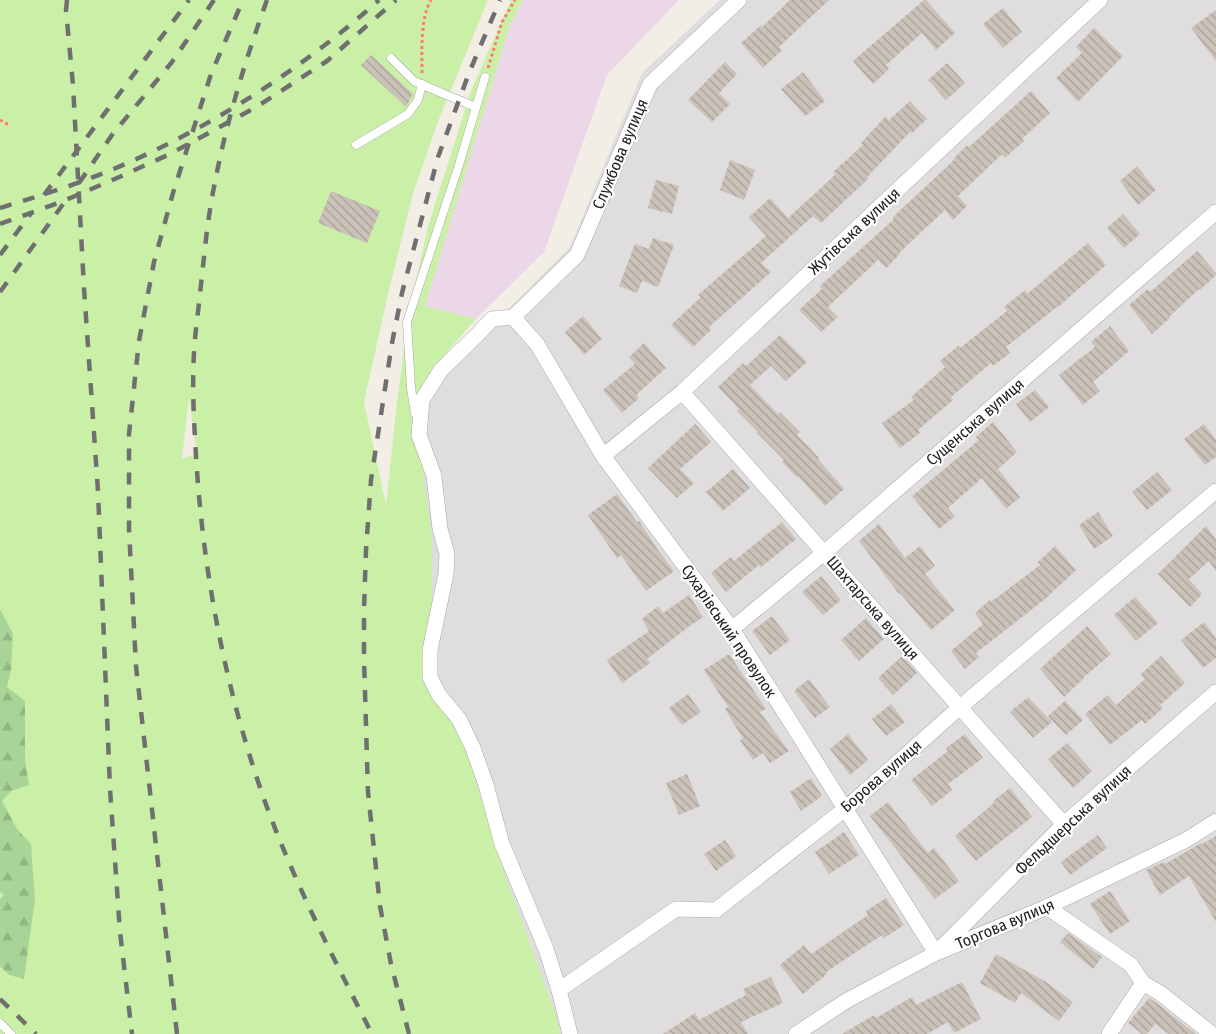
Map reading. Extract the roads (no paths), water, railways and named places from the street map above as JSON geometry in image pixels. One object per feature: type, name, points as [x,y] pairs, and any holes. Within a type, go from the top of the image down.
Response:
[{"type":"street","name":"Службова вулиця","points":[[513,316],[577,255],[650,84],[739,0]]},
{"type":"street","name":"Жутівська вулиця","points":[[603,456],[682,392],[1100,0]]},
{"type":"street","name":"Сущенська вулиця","points":[[732,629],[825,552],[1216,212]]},
{"type":"street","points":[[513,316],[492,319],[441,370],[422,400],[419,435],[434,476],[440,529],[447,554],[446,574],[430,650],[430,677],[439,695],[459,718],[473,748],[502,844],[546,949],[570,1034]]},
{"type":"street","name":"Сухарівський провулок","points":[[513,316],[537,344],[603,456],[732,629],[936,954]]},
{"type":"street","name":"Шахтарська вулиця","points":[[682,392],[825,552],[959,708],[1064,824]]},
{"type":"street","name":"Борова вулиця","points":[[559,990],[676,909],[716,910],[845,809],[959,708],[1216,491]]},
{"type":"street","name":"Фельдшерська вулиця","points":[[936,954],[1064,824],[1216,692]]},
{"type":"street","name":"Торгова вулиця","points":[[796,1034],[846,1001],[936,954],[1047,907],[1186,840],[1216,821]]},
{"type":"street","points":[[1047,907],[1131,965],[1143,983],[1160,993],[1212,1034]]},
{"type":"street","points":[[1109,1034],[1143,983]]},
{"type":"lane","points":[[391,58],[414,81],[476,107]]},
{"type":"lane","points":[[419,435],[411,388],[407,322],[485,76]]},
{"type":"lane","points":[[356,145],[408,114],[418,100],[422,84]]},
{"type":"lane","points":[[0,1023],[11,1034]]},
{"type":"railway","points":[[67,0],[98,491],[110,789],[120,932],[132,1034]]},
{"type":"railway","points":[[44,195],[189,0]]},
{"type":"railway","points":[[79,183],[112,135],[172,62],[214,0]]},
{"type":"railway","points":[[177,1034],[136,666],[129,529],[129,434],[139,341],[154,262],[173,193],[211,74],[243,0]]},
{"type":"railway","points":[[267,0],[230,116],[208,227],[193,366],[199,499],[218,629],[250,757],[275,829],[301,889],[372,1034]]},
{"type":"railway","points":[[0,208],[102,174],[187,134],[287,73],[319,50],[379,0]]},
{"type":"railway","points":[[0,224],[61,202],[170,154],[258,106],[327,61],[396,0]]},
{"type":"railway","points":[[409,1034],[391,964],[380,906],[368,792],[364,609],[371,480],[402,293],[438,157],[469,73],[500,0]]},
{"type":"railway","points":[[0,292],[66,200]]},
{"type":"railway","points":[[0,255],[32,212]]},
{"type":"railway","points":[[0,999],[36,1034]]}]
